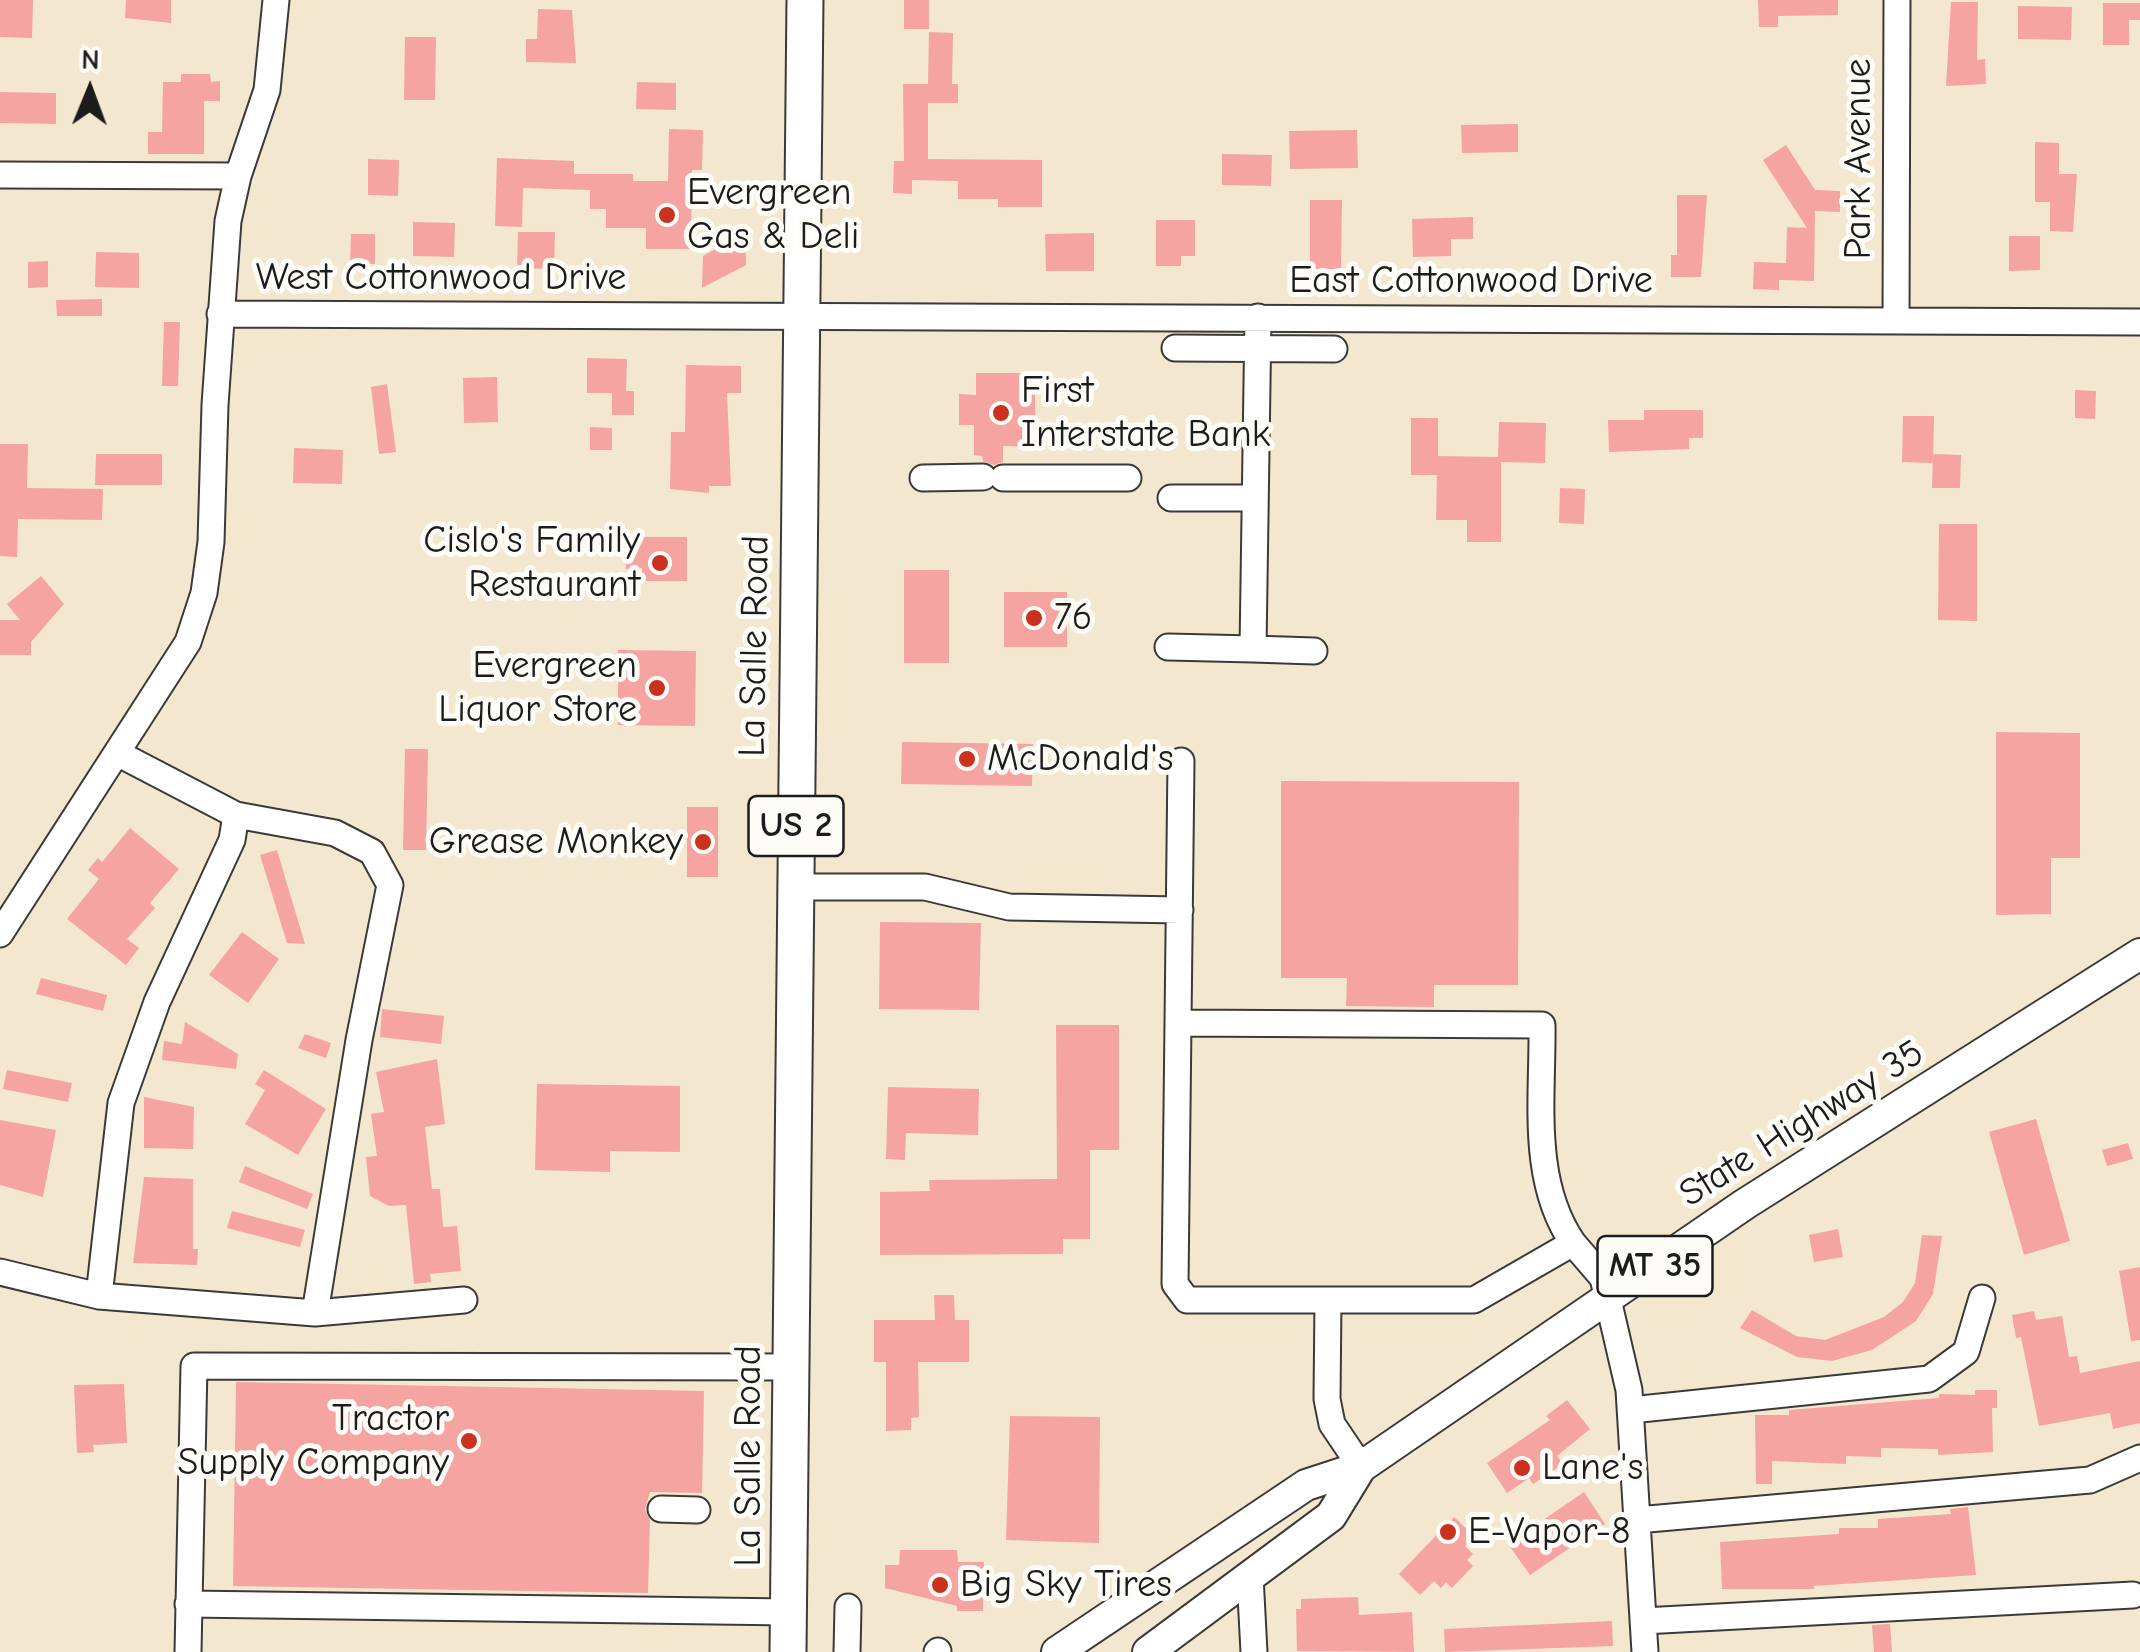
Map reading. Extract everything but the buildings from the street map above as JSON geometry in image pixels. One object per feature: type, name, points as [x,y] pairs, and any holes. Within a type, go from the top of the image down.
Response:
[{"type":"highway","name":"La Salle Road","points":[[788,1652],[805,0]]},
{"type":"main road","name":"State Highway 35","points":[[1057,1652],[1306,1485],[1361,1467],[1745,1204],[2140,954]]},
{"type":"main road","name":"State Highway 35","points":[[1148,1652],[1332,1516],[1361,1467]]},
{"type":"street","points":[[220,314],[228,221],[238,176],[267,90],[276,0]]},
{"type":"street","name":"Park Avenue","points":[[1896,319],[1897,0]]},
{"type":"street","points":[[0,175],[238,176]]},
{"type":"street","name":"West Cottonwood Drive","points":[[0,934],[188,642],[204,593],[211,542],[220,314],[802,318]]},
{"type":"street","points":[[1253,649],[1258,317]]},
{"type":"street","name":"East Cottonwood Drive","points":[[802,318],[2140,322]]},
{"type":"street","points":[[1175,348],[1334,350]]},
{"type":"street","points":[[923,478],[1128,478]]},
{"type":"street","points":[[1171,498],[1255,498]]},
{"type":"street","points":[[1168,647],[1314,650]]},
{"type":"street","points":[[117,753],[236,815],[335,833],[372,852],[390,885],[359,1040],[315,1314]]},
{"type":"street","points":[[1182,760],[1175,1284],[1187,1300],[1474,1300],[1572,1243]]},
{"type":"street","points":[[99,1296],[121,1102],[157,1002],[232,840],[236,815]]},
{"type":"street","points":[[795,888],[925,887],[1008,907],[1180,910]]},
{"type":"street","points":[[1178,1023],[1542,1026],[1544,1183],[1555,1216],[1572,1243],[1603,1278],[1631,1410],[1645,1652]]},
{"type":"street","points":[[0,1272],[99,1296],[315,1314],[464,1300]]},
{"type":"street","points":[[1631,1410],[1929,1379],[1966,1352],[1982,1298]]},
{"type":"street","points":[[1328,1300],[1332,1424],[1361,1467]]},
{"type":"street","points":[[188,1652],[194,1366],[793,1367]]},
{"type":"street","points":[[1638,1520],[2090,1480],[2140,1458]]},
{"type":"street","points":[[662,1509],[697,1510]]},
{"type":"street","points":[[1250,1576],[1254,1652]]},
{"type":"street","points":[[1643,1620],[2133,1596]]},
{"type":"street","points":[[188,1604],[790,1612]]},
{"type":"street","points":[[848,1607],[848,1652]]},
{"type":"place","name":"Evergreen Gas & Deli","points":[[667,215]]},
{"type":"place","name":"First Interstate Bank","points":[[1001,413]]},
{"type":"place","name":"Cislo's Family Restaurant","points":[[660,563]]},
{"type":"place","name":"76","points":[[1034,618]]},
{"type":"place","name":"Evergreen Liquor Store","points":[[657,688]]},
{"type":"place","name":"McDonald's","points":[[967,759]]},
{"type":"place","name":"Grease Monkey","points":[[703,842]]},
{"type":"place","name":"Tractor Supply Company","points":[[469,1441]]},
{"type":"place","name":"Lane's","points":[[1522,1468]]},
{"type":"place","name":"E-Vapor-8","points":[[1448,1532]]},
{"type":"place","name":"Big Sky Tires","points":[[940,1585]]}]
